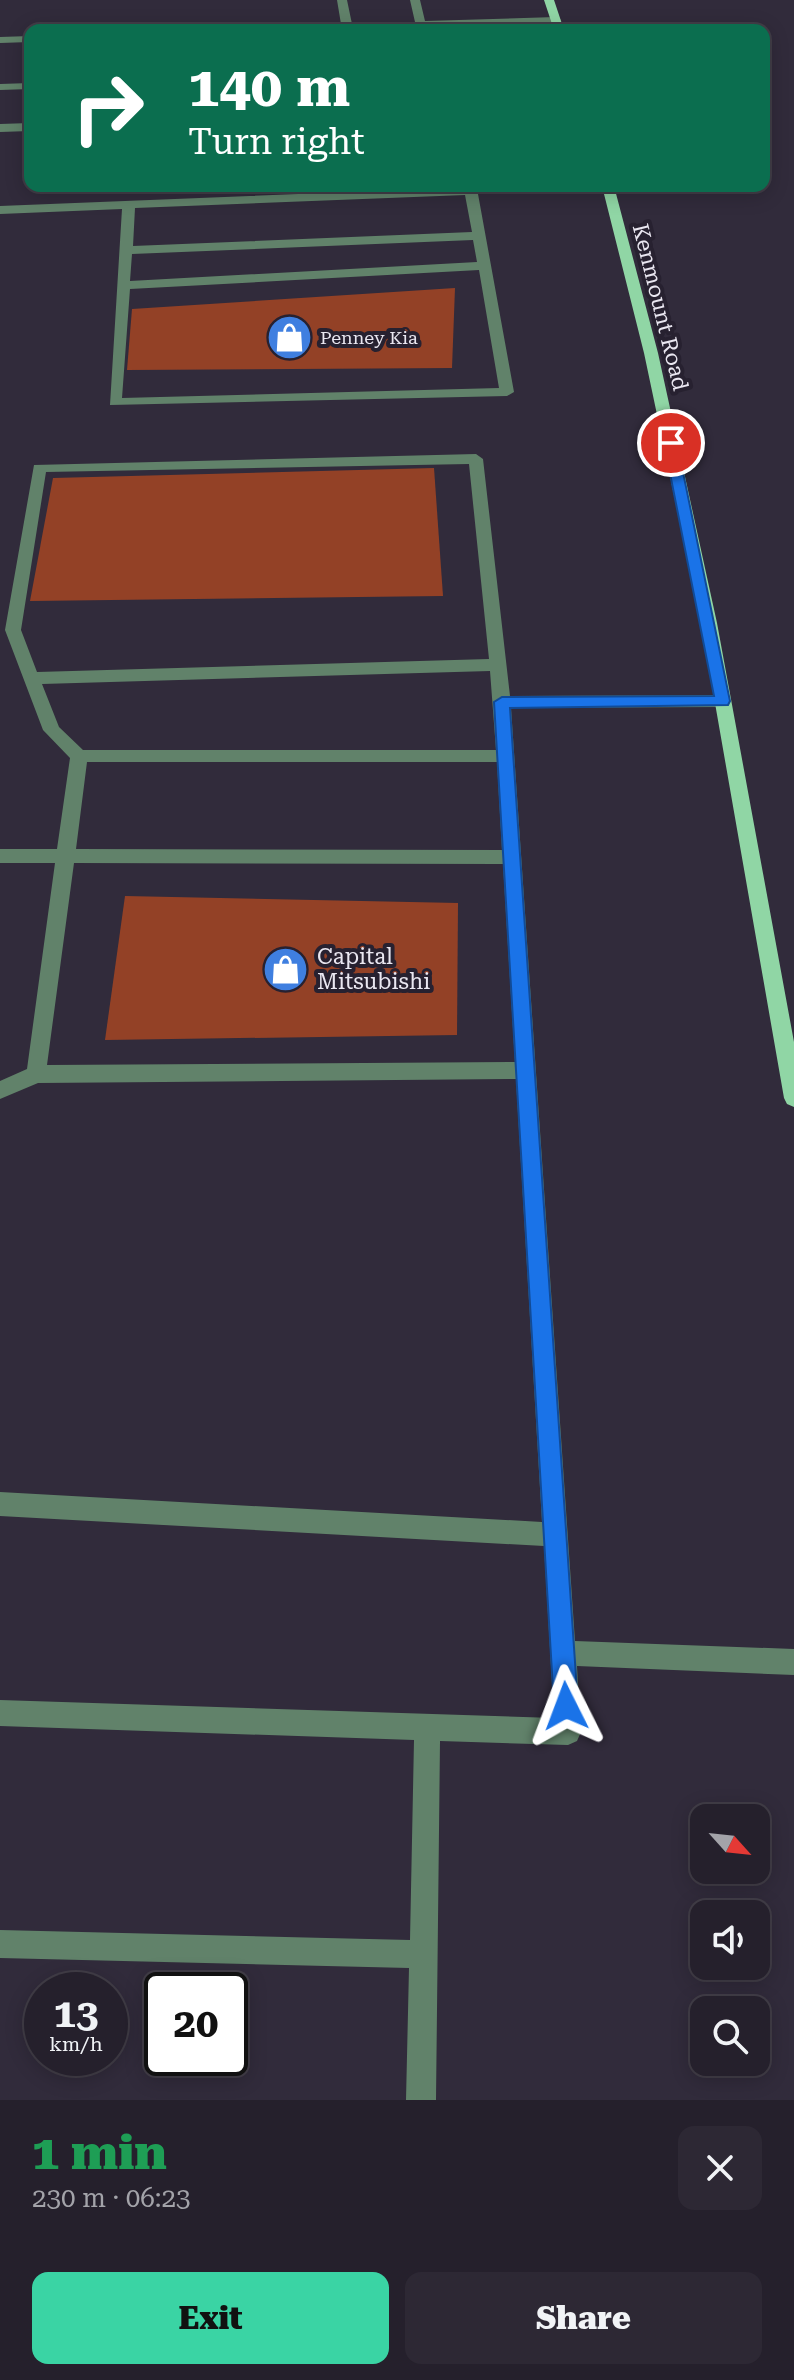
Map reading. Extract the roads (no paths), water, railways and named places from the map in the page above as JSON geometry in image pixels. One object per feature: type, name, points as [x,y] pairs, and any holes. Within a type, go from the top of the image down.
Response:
[{"type":"main road","points":[[549,0],[558,24]]},
{"type":"main road","name":"Kenmount Road","points":[[610,192],[651,353],[723,701],[794,1098]]},
{"type":"lane","points":[[342,0],[346,24]]},
{"type":"lane","points":[[415,0],[421,24]]},
{"type":"lane","points":[[0,43],[24,40]]},
{"type":"lane","points":[[0,87],[24,86]]},
{"type":"lane","points":[[0,128],[24,127]]},
{"type":"lane","points":[[0,210],[447,192]]},
{"type":"lane","points":[[129,205],[115,402],[507,392],[471,192]]},
{"type":"lane","points":[[126,250],[477,236]]},
{"type":"lane","points":[[124,285],[484,266]]},
{"type":"lane","points":[[0,1713],[568,1732],[502,702],[476,459],[39,468],[13,630],[52,730],[79,756],[505,756]]},
{"type":"lane","points":[[31,678],[498,665]]},
{"type":"lane","points":[[502,702],[723,701]]},
{"type":"lane","points":[[36,1074],[79,756]]},
{"type":"lane","points":[[0,856],[511,857]]},
{"type":"lane","points":[[0,1090],[36,1074],[524,1070]]},
{"type":"lane","points":[[0,1504],[556,1535]]},
{"type":"lane","points":[[563,1653],[794,1662]]},
{"type":"lane","points":[[421,2100],[427,1727]]},
{"type":"lane","points":[[0,1944],[425,1954]]},
{"type":"place","name":"Penney Kia","points":[[289,338]]},
{"type":"place","name":"Capital Mitsubishi","points":[[286,969]]}]
